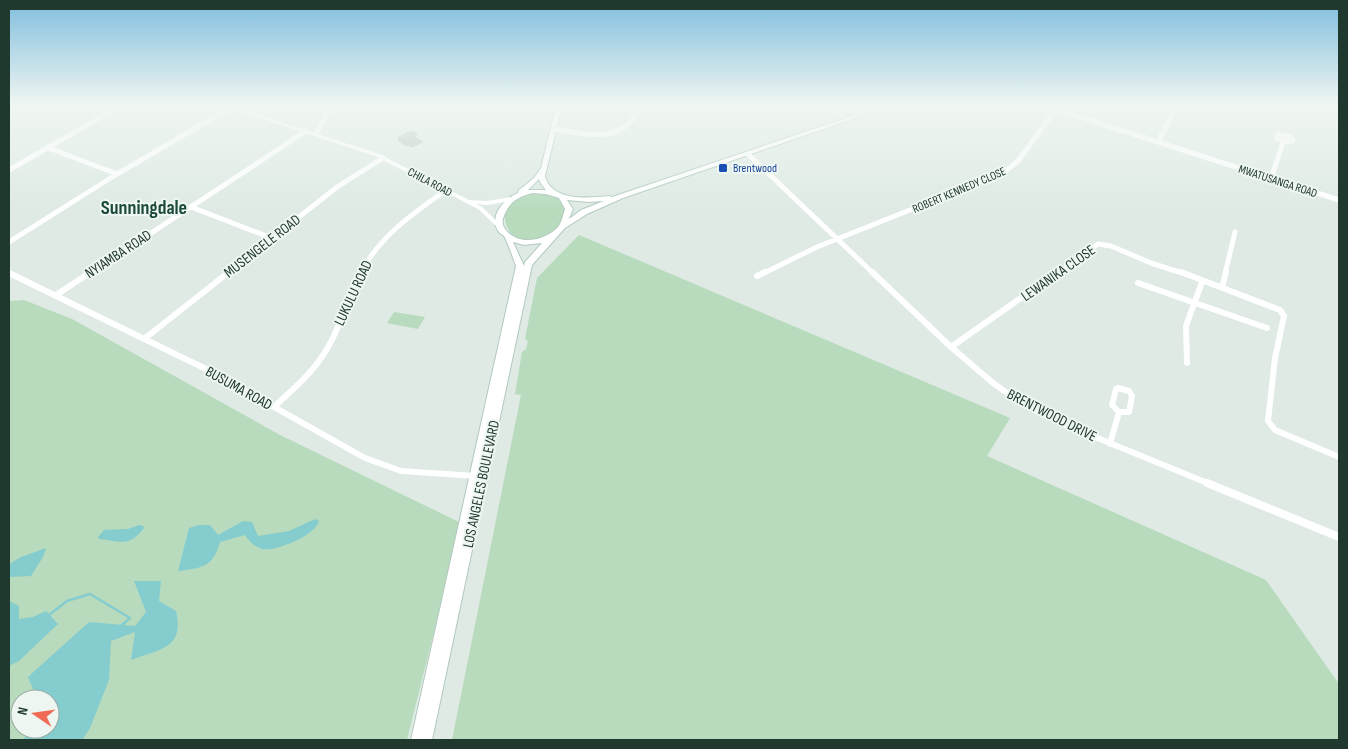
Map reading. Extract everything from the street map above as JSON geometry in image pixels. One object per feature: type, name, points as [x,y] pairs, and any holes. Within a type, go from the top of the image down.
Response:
[{"type":"main road","points":[[551,141],[542,176],[543,182],[569,208],[568,218],[563,226]]},
{"type":"main road","points":[[545,165],[536,179],[502,209],[499,226],[507,237],[520,242],[532,243],[552,237],[563,226],[584,212],[622,196],[784,141]]},
{"type":"main road","points":[[514,197],[533,191],[589,200],[622,196]]},
{"type":"main road","name":"LOS ANGELES BOULEVARD","points":[[417,740],[476,476],[520,266],[507,237]]},
{"type":"main road","name":"LOS ANGELES BOULEVARD","points":[[426,740],[527,266],[531,258],[552,237]]},
{"type":"street","points":[[9,170],[60,141]]},
{"type":"street","points":[[9,242],[172,141]]},
{"type":"street","name":"NYIAMBA ROAD","points":[[56,295],[291,141]]},
{"type":"street","name":"CHILA ROAD","points":[[337,141],[368,151],[464,200],[484,211],[499,226]]},
{"type":"street","name":"ROBERT KENNEDY CLOSE","points":[[758,276],[838,239],[1010,169],[1032,141]]},
{"type":"street","name":"MWATUSANGA ROAD","points":[[1155,141],[1339,200]]},
{"type":"street","points":[[1271,179],[1283,142]]},
{"type":"street","points":[[48,148],[117,174]]},
{"type":"street","name":"BRENTWOOD DRIVE","points":[[748,154],[951,347],[993,383],[1020,402],[1110,444],[1339,537]]},
{"type":"street","name":"MUSENGELE ROAD","points":[[144,338],[337,187],[383,158]]},
{"type":"street","name":"LUKULU ROAD","points":[[274,407],[311,371],[324,354],[355,282],[372,254],[402,222],[445,191]]},
{"type":"street","name":"CHILA ROAD","points":[[464,200],[487,203],[514,197]]},
{"type":"street","points":[[191,207],[274,238]]},
{"type":"street","points":[[1222,288],[1235,232]]},
{"type":"street","name":"LEWANIKA CLOSE","points":[[951,347],[1098,244],[1111,246],[1143,260],[1189,275],[1202,282]]},
{"type":"street","name":"BUSUMA ROAD","points":[[9,273],[144,338],[365,458],[392,469],[438,475],[476,476]]},
{"type":"street","points":[[1187,363],[1186,326],[1202,282],[1280,310],[1284,316],[1274,358],[1268,415],[1270,426],[1339,457]]},
{"type":"street","points":[[1138,283],[1267,328]]},
{"type":"street","points":[[1110,444],[1119,412]]},
{"type":"green space","points":[[535,193],[550,194],[560,200],[564,208],[563,217],[549,235],[538,240],[526,241],[515,237],[508,229],[505,219],[506,208],[518,197]]},
{"type":"green space","points":[[579,235],[1010,418],[987,456],[1266,580],[1339,684],[1339,740],[452,740],[521,395],[515,394],[522,352],[526,349],[528,341],[525,339],[537,278]]},
{"type":"green space","points":[[24,300],[72,319],[280,435],[461,523],[407,740],[9,740],[9,301]]},
{"type":"green space","points":[[394,312],[425,317],[418,329],[387,323]]},
{"type":"water","points":[[315,519],[319,521],[311,532],[285,545],[262,549],[252,544],[245,535],[220,542],[214,557],[205,565],[178,571],[189,528],[199,525],[210,525],[218,535],[243,521],[252,522],[258,536],[289,531]]},
{"type":"water","points":[[139,525],[144,528],[129,541],[119,542],[99,539],[98,537],[104,530],[128,529]]},
{"type":"water","points":[[46,548],[43,557],[31,576],[9,577],[9,564],[21,557]]},
{"type":"water","points":[[134,581],[161,581],[159,601],[176,611],[177,633],[167,646],[131,660],[135,632],[111,641],[109,680],[90,728],[82,740],[22,740],[60,739],[60,689],[33,689],[28,677],[89,622],[135,626],[146,612]]},
{"type":"water","points":[[9,601],[19,606],[19,619],[33,617],[46,611],[58,624],[19,661],[9,666]]},
{"type":"building","points":[[399,141],[423,142],[412,147],[406,146]]},
{"type":"waterway","points":[[49,615],[67,601],[90,594],[130,618],[122,625]]},
{"type":"place","name":"Brentwood","points":[[723,168]]},
{"type":"district","name":"Sunningdale","points":[[144,207]]}]
